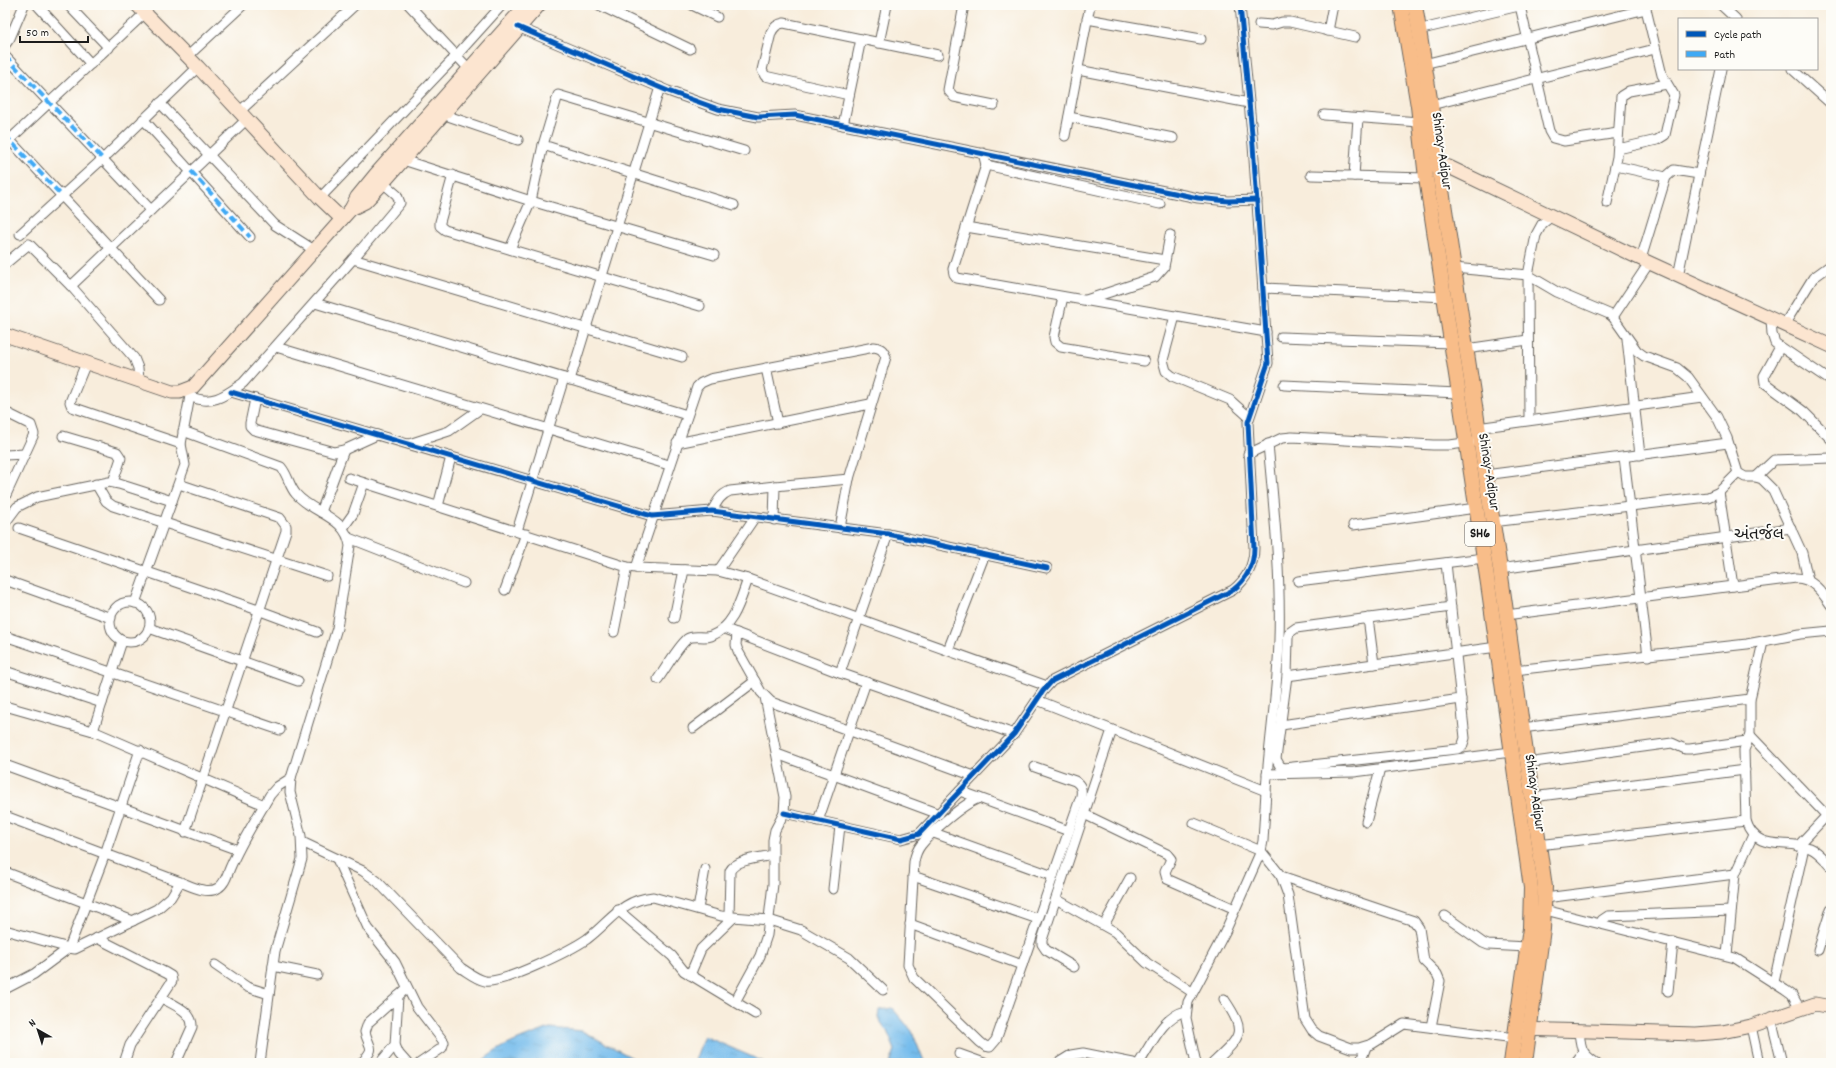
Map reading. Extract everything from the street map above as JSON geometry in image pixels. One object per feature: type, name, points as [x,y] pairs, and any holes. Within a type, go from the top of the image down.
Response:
[{"type":"main road","name":"Shinay-Adipur","points":[[1401,5],[1420,122],[1454,268],[1466,349],[1474,437],[1476,508],[1531,888],[1531,910],[1520,1032],[1525,1063]]},
{"type":"main road","name":"Shinay-Adipur","points":[[1415,5],[1431,104],[1430,169],[1458,393],[1474,437],[1485,475],[1500,569],[1545,887],[1545,904],[1520,1032],[1511,1063]]},
{"type":"street","points":[[5,45],[10,38],[24,5]]},
{"type":"street","points":[[37,5],[91,64]]},
{"type":"street","points":[[68,5],[109,48]]},
{"type":"street","points":[[188,56],[243,5]]},
{"type":"street","points":[[71,286],[209,155],[243,116],[355,5]]},
{"type":"street","points":[[409,5],[469,69]]},
{"type":"street","points":[[320,198],[456,56],[502,5]]},
{"type":"street","points":[[135,603],[185,465],[181,444],[188,393],[347,214],[357,197],[374,175],[526,5]]},
{"type":"street","points":[[347,214],[365,202],[383,184],[442,114],[539,5]]},
{"type":"street","points":[[599,5],[690,49]]},
{"type":"street","points":[[692,5],[717,17]]},
{"type":"street","points":[[879,43],[887,5]]},
{"type":"street","points":[[964,5],[948,90],[954,96],[994,105]]},
{"type":"street","points":[[1065,136],[1090,5]]},
{"type":"street","points":[[784,813],[901,840],[919,834],[1014,734],[1047,686],[1059,677],[1233,590],[1242,583],[1249,573],[1254,560],[1247,432],[1249,416],[1266,374],[1268,363],[1250,103],[1240,5]]},
{"type":"street","points":[[1328,30],[1333,5]]},
{"type":"street","points":[[1721,5],[1733,18]]},
{"type":"street","points":[[1418,30],[1516,6],[1527,38],[1549,130],[1554,138],[1564,141],[1618,133]]},
{"type":"street","points":[[1424,64],[1646,7],[1662,75],[1672,91],[1674,98],[1665,135],[1657,140],[1618,149]]},
{"type":"street","points":[[159,300],[62,196],[7,140],[50,103],[109,48],[141,9],[188,56],[320,198],[347,214]]},
{"type":"street","points":[[1087,19],[1201,40]]},
{"type":"street","points":[[1259,24],[1272,25],[1290,22],[1356,37]]},
{"type":"street","points":[[849,95],[769,78],[762,74],[771,33],[779,24],[784,23],[938,55]]},
{"type":"street","points":[[518,27],[693,101],[724,111],[758,117],[795,115],[1198,198],[1221,200],[1257,200]]},
{"type":"street","points":[[843,125],[861,39]]},
{"type":"street","points":[[1431,104],[1655,49]]},
{"type":"street","points":[[5,56],[151,210]]},
{"type":"street","points":[[20,234],[198,67]]},
{"type":"street","points":[[1078,70],[1250,103]]},
{"type":"street","points":[[1678,276],[1721,70]]},
{"type":"street","points":[[1793,70],[1831,104]]},
{"type":"street","points":[[1607,204],[1616,166],[1620,96],[1629,91],[1667,84]]},
{"type":"street","points":[[505,590],[522,533],[532,480],[548,429],[587,328],[660,87]]},
{"type":"street","points":[[510,249],[531,201],[543,145],[558,95],[744,152]]},
{"type":"street","points":[[160,103],[275,225],[314,250]]},
{"type":"street","points":[[442,114],[518,140]]},
{"type":"street","points":[[1324,115],[1420,122]]},
{"type":"street","points":[[1068,117],[1173,138]]},
{"type":"street","points":[[1354,176],[1358,118]]},
{"type":"street","points":[[143,119],[192,171],[250,237]]},
{"type":"street","points":[[543,145],[734,204]]},
{"type":"street","points":[[983,153],[986,165],[953,269],[957,278],[1266,332]]},
{"type":"street","points":[[403,160],[531,201],[714,255]]},
{"type":"street","points":[[986,165],[1160,204]]},
{"type":"street","points":[[1616,166],[1666,177]]},
{"type":"street","points":[[1311,175],[1354,176],[1450,167],[1645,261],[1831,346]]},
{"type":"street","points":[[1613,317],[1645,261],[1666,177],[1674,170],[1699,174]]},
{"type":"street","points":[[453,175],[440,222],[442,228],[700,306]]},
{"type":"street","points":[[5,335],[172,392],[188,393],[206,401],[217,399],[244,383],[397,208],[400,202],[397,195],[383,184]]},
{"type":"street","points":[[1529,420],[1528,275],[1536,235],[1542,224],[1552,216]]},
{"type":"street","points":[[966,227],[1165,260]]},
{"type":"street","points":[[1084,301],[1155,277],[1164,267],[1170,235]]},
{"type":"street","points":[[5,264],[29,244],[71,286],[134,358],[138,368],[139,380]]},
{"type":"street","points":[[354,259],[682,357]]},
{"type":"street","points":[[1784,324],[1810,281],[1831,265]]},
{"type":"street","points":[[1454,268],[1528,275],[1557,292],[1604,311],[1613,317],[1637,351],[1644,356],[1682,371],[1717,417],[1738,473],[1745,477],[1756,477],[1762,479],[1773,490],[1802,553],[1808,580],[1831,605]]},
{"type":"street","points":[[1263,288],[1445,297]]},
{"type":"street","points":[[1063,297],[1054,337],[1057,345],[1061,347],[1144,361]]},
{"type":"street","points":[[315,303],[687,415]]},
{"type":"street","points":[[1175,316],[1163,360],[1166,371],[1172,376],[1230,400],[1249,416]]},
{"type":"street","points":[[1771,319],[1773,340],[1780,347],[1831,381]]},
{"type":"street","points":[[1281,338],[1451,343]]},
{"type":"street","points":[[1627,338],[1640,455]]},
{"type":"street","points":[[1466,349],[1528,340]]},
{"type":"street","points":[[276,347],[670,465]]},
{"type":"street","points":[[614,632],[632,568],[652,516],[697,387],[701,382],[874,347],[880,348],[884,351],[886,357],[870,404],[849,479],[840,528]]},
{"type":"street","points":[[1780,347],[1764,376],[1765,383],[1803,411],[1831,439]]},
{"type":"street","points":[[86,363],[70,402],[72,407],[181,444]]},
{"type":"street","points":[[766,368],[778,423]]},
{"type":"street","points":[[1284,386],[1458,393]]},
{"type":"street","points":[[231,392],[652,516],[712,511],[888,534],[1047,568]]},
{"type":"street","points":[[1248,454],[1282,438],[1292,437],[1450,446],[1529,420],[1702,397]]},
{"type":"street","points":[[255,399],[250,423],[252,428],[334,452],[344,450],[377,435]]},
{"type":"street","points":[[677,443],[870,404]]},
{"type":"street","points":[[409,444],[449,431],[480,409]]},
{"type":"street","points":[[5,412],[31,424],[34,434],[5,498]]},
{"type":"street","points":[[183,431],[281,467],[296,495],[336,521],[343,528],[349,538],[350,546],[337,628],[291,778],[290,792],[302,842],[302,859],[281,930],[273,966],[260,1063]]},
{"type":"street","points":[[63,436],[117,452],[121,458],[113,482]]},
{"type":"street","points":[[1485,475],[1728,443]]},
{"type":"street","points":[[1196,1063],[1186,1011],[1188,1002],[1235,909],[1261,851],[1263,841],[1267,774],[1279,640],[1280,607],[1279,574],[1268,444]]},
{"type":"street","points":[[321,512],[344,450]]},
{"type":"street","points":[[5,455],[25,454]]},
{"type":"street","points":[[438,506],[451,457]]},
{"type":"street","points":[[1624,457],[1648,656]]},
{"type":"street","points":[[1756,477],[1774,460],[1831,458]]},
{"type":"street","points":[[1492,522],[1708,497],[1719,492],[1738,473]]},
{"type":"street","points":[[349,478],[632,568],[718,571],[748,579],[1047,686]]},
{"type":"street","points":[[712,511],[719,498],[730,491],[849,479]]},
{"type":"street","points":[[5,509],[17,507],[37,497],[96,484],[113,482],[172,501]]},
{"type":"street","points":[[343,528],[353,514],[364,483]]},
{"type":"street","points":[[96,484],[106,501],[114,506],[327,576]]},
{"type":"street","points":[[179,484],[280,518],[286,526],[286,531],[275,559],[185,832]]},
{"type":"street","points":[[774,520],[775,486]]},
{"type":"street","points":[[1719,492],[1733,586]]},
{"type":"street","points":[[5,523],[17,507]]},
{"type":"street","points":[[1353,526],[1476,508]]},
{"type":"street","points":[[718,571],[755,517]]},
{"type":"street","points":[[19,528],[258,610],[317,632]]},
{"type":"street","points":[[1500,569],[1791,528]]},
{"type":"street","points":[[840,673],[888,534]]},
{"type":"street","points":[[349,538],[464,583]]},
{"type":"street","points":[[948,650],[985,554]]},
{"type":"street","points":[[1298,580],[1484,558]]},
{"type":"street","points":[[1446,563],[1451,607],[1456,652],[1465,738],[1462,747],[1457,749],[1284,768],[1280,766],[1276,759],[1287,676],[1288,638],[1292,630],[1296,628],[1451,607]]},
{"type":"street","points":[[674,618],[684,570]]},
{"type":"street","points":[[1506,614],[1796,578],[1808,580]]},
{"type":"street","points":[[658,679],[687,640],[695,636],[705,638],[712,636],[734,617],[748,579]]},
{"type":"street","points":[[5,580],[111,618]]},
{"type":"street","points":[[135,603],[146,610],[149,616],[149,628],[146,634],[136,641],[122,640],[113,632],[111,618],[117,608],[123,604],[135,603]]},
{"type":"street","points":[[1368,618],[1374,664]]},
{"type":"street","points":[[149,628],[298,681]]},
{"type":"street","points":[[723,628],[840,673],[1014,734]]},
{"type":"street","points":[[1514,670],[1763,642],[1806,633],[1831,631]]},
{"type":"street","points":[[735,1002],[760,956],[767,935],[773,884],[773,840],[775,830],[784,813],[785,797],[765,698],[738,651],[736,645],[737,633]]},
{"type":"street","points":[[5,636],[280,730]]},
{"type":"street","points":[[93,731],[122,640]]},
{"type":"street","points":[[1763,642],[1750,699],[1748,738],[1744,750],[1746,821],[1753,835],[1766,842],[1811,848],[1831,866]]},
{"type":"street","points":[[1287,676],[1497,647]]},
{"type":"street","points":[[5,671],[102,703]]},
{"type":"street","points":[[693,728],[755,681]]},
{"type":"street","points":[[818,821],[866,682]]},
{"type":"street","points":[[765,698],[779,705],[974,776]]},
{"type":"street","points":[[1522,728],[1750,699]]},
{"type":"street","points":[[1037,700],[1266,790]]},
{"type":"street","points":[[1281,725],[1461,700]]},
{"type":"street","points":[[5,706],[93,731],[140,750],[264,805]]},
{"type":"street","points":[[1074,967],[1046,950],[1042,944],[1112,730]]},
{"type":"street","points":[[1527,763],[1672,743],[1685,749],[1690,749],[1748,738]]},
{"type":"street","points":[[1748,738],[1829,814],[1801,846],[1774,982]]},
{"type":"street","points":[[5,989],[34,974],[69,948],[105,854],[140,750]]},
{"type":"street","points":[[1267,774],[1354,772],[1511,752]]},
{"type":"street","points":[[777,754],[939,814]]},
{"type":"street","points":[[5,765],[185,832],[238,850]]},
{"type":"street","points":[[979,798],[968,803],[934,833],[920,846],[916,854],[913,876],[908,965],[914,978],[985,1046],[990,1047],[996,1040],[1081,796],[1082,789],[1080,785],[1074,781],[1035,766]]},
{"type":"street","points":[[1366,822],[1380,769]]},
{"type":"street","points":[[1532,797],[1745,770]]},
{"type":"street","points":[[5,816],[201,890],[217,889],[223,884],[238,850],[264,805],[277,787],[291,778]]},
{"type":"street","points":[[960,791],[1069,831]]},
{"type":"street","points":[[1084,814],[1168,854],[1171,859],[1165,872],[1167,879],[1235,909]]},
{"type":"street","points":[[1538,845],[1746,821]]},
{"type":"street","points":[[1194,823],[1261,851],[1281,876],[1288,895],[1304,1012],[1307,1024],[1319,1036],[1351,1048],[1366,1047],[1404,1024],[1520,1032],[1696,1034],[1722,1032],[1751,1026],[1815,1004],[1831,1006]]},
{"type":"street","points":[[833,889],[840,826]]},
{"type":"street","points":[[934,833],[1053,876]]},
{"type":"street","points":[[1728,955],[1735,874],[1753,835]]},
{"type":"street","points":[[302,842],[363,871],[377,881],[461,968],[473,976],[485,981],[507,978],[577,945],[594,933],[618,910],[630,902],[653,897],[731,917],[769,920],[801,930],[838,950],[849,958],[883,990]]},
{"type":"street","points":[[690,975],[701,949],[731,917],[730,872],[732,868],[738,864],[773,855]]},
{"type":"street","points":[[337,859],[368,928],[394,962],[416,1007],[444,1042],[442,1048],[420,1063]]},
{"type":"street","points":[[698,909],[705,869]]},
{"type":"street","points":[[5,872],[134,921]]},
{"type":"street","points":[[1545,904],[1735,874]]},
{"type":"street","points":[[913,876],[1038,919]]},
{"type":"street","points":[[1281,876],[1414,921],[1419,928],[1424,961],[1437,974],[1440,981],[1431,1027]]},
{"type":"street","points":[[1104,925],[1130,878]]},
{"type":"street","points":[[5,930],[75,949],[134,921],[165,904],[180,882]]},
{"type":"street","points":[[1056,899],[1119,934],[1147,963],[1192,992]]},
{"type":"street","points":[[1545,904],[1601,924],[1728,955],[1744,962],[1792,995],[1800,1009]]},
{"type":"street","points":[[1818,950],[1831,909]]},
{"type":"street","points":[[618,910],[668,952],[684,971],[756,1014]]},
{"type":"street","points":[[1601,924],[1602,920],[1608,916],[1732,911]]},
{"type":"street","points":[[1445,916],[1488,945],[1527,947]]},
{"type":"street","points":[[910,924],[1022,965]]},
{"type":"street","points":[[5,938],[16,934]]},
{"type":"street","points":[[97,938],[171,976],[172,981],[162,998],[130,1045],[124,1063]]},
{"type":"street","points":[[1668,991],[1673,942]]},
{"type":"street","points":[[215,965],[247,987],[269,994]]},
{"type":"street","points":[[273,966],[317,975]]},
{"type":"street","points":[[362,1063],[371,1049],[371,1044],[365,1032],[368,1023],[406,989]]},
{"type":"street","points":[[398,996],[396,1049],[407,1063]]},
{"type":"street","points":[[162,998],[189,1014],[191,1018],[192,1027],[176,1063]]},
{"type":"street","points":[[1213,1063],[1231,1046],[1239,1029],[1237,1018],[1224,999]]},
{"type":"street","points":[[1139,1063],[1168,1020],[1177,1013],[1186,1011]]},
{"type":"street","points":[[1771,1018],[1782,1063]]},
{"type":"street","points":[[1751,1026],[1759,1063]]},
{"type":"street","points":[[1579,1032],[1583,1053],[1596,1063]]},
{"type":"street","points":[[380,1063],[396,1045]]},
{"type":"street","points":[[1360,1063],[1366,1047]]},
{"type":"street","points":[[1058,1063],[1071,1056],[1083,1053],[1133,1063]]},
{"type":"street","points":[[1575,1063],[1583,1053]]},
{"type":"street","points":[[959,1054],[984,1063]]},
{"type":"water","points":[[892,1008],[912,1031],[922,1057],[927,1063],[890,1063],[895,1050],[887,1031],[878,1018],[879,1010]]},
{"type":"water","points":[[550,1028],[582,1031],[642,1063],[480,1063],[504,1046]]},
{"type":"water","points":[[704,1036],[764,1062],[765,1063],[694,1063]]},
{"type":"marked path","points":[[5,56],[102,158]]},
{"type":"marked path","points":[[5,135],[62,196]]},
{"type":"marked path","points":[[191,171],[250,237]]},
{"type":"cycle path","points":[[784,813],[901,839],[919,834],[1014,734],[1043,691],[1052,681],[1233,590],[1249,572],[1253,561],[1254,548],[1248,422],[1268,363],[1253,145],[1240,5]]},
{"type":"cycle path","points":[[518,27],[668,91],[718,109],[758,117],[795,115],[1198,198],[1228,201],[1257,200]]},
{"type":"cycle path","points":[[231,392],[652,516],[712,511],[888,534],[1047,568]]},
{"type":"district","name":"અંતર્જલ","points":[[1759,536]]}]
